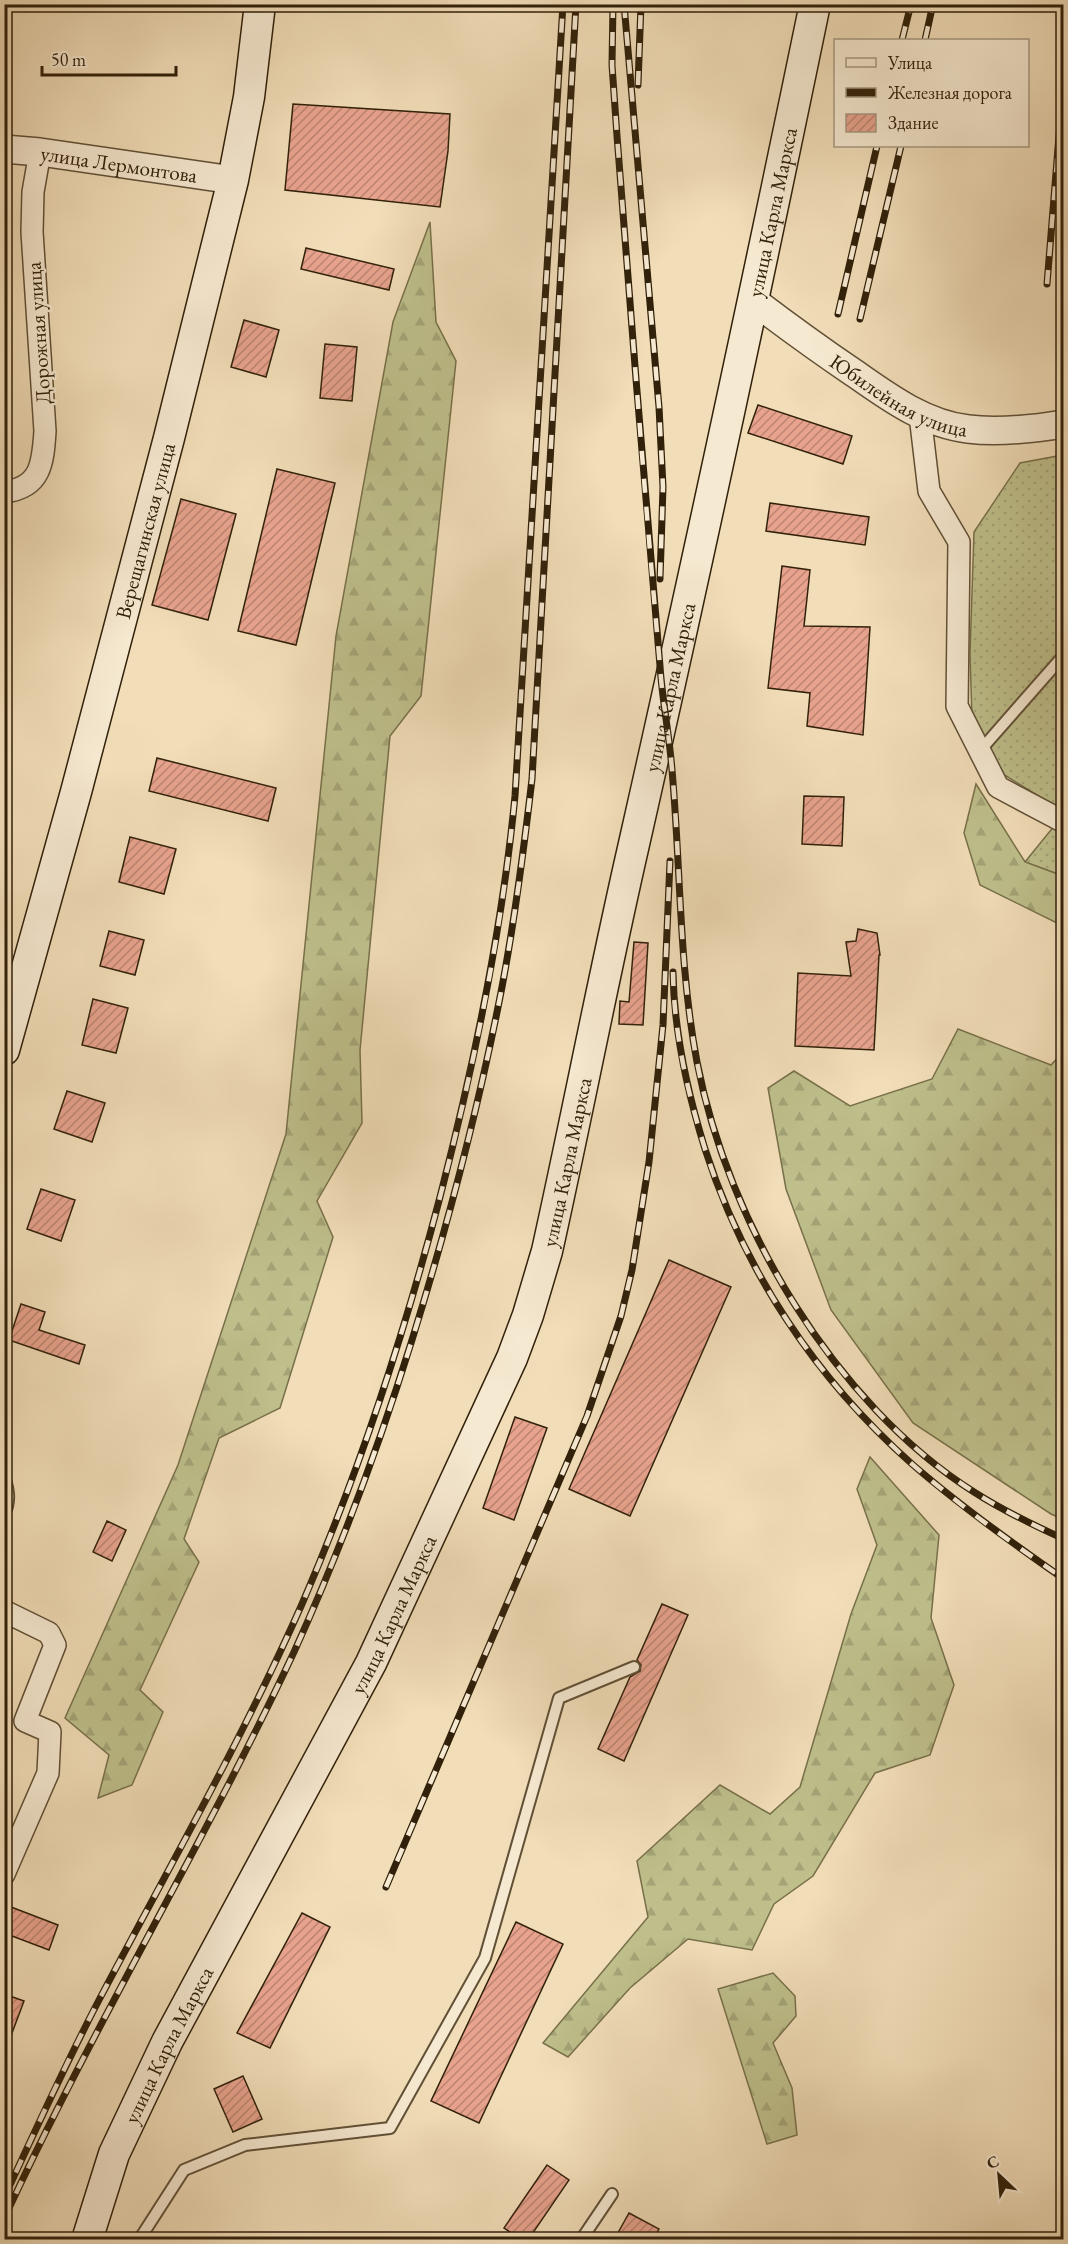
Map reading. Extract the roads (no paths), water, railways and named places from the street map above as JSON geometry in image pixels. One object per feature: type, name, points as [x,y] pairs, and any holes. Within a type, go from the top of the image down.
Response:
[{"type":"main road","name":"Верещагинская улица","points":[[6,1039],[163,461],[233,180],[249,97],[260,4]]},
{"type":"main road","name":"улица Карла Маркса","points":[[87,2240],[114,2154],[152,2073],[371,1663],[512,1358],[528,1315],[547,1251],[633,845],[667,701],[754,301],[815,4]]},
{"type":"street","name":"улица Лермонтова","points":[[4,149],[40,152],[233,180]]},
{"type":"street","name":"Дорожная улица","points":[[4,492],[21,490],[32,482],[43,452],[45,431],[32,232],[33,192],[40,152]]},
{"type":"street","name":"Юбилейная улица","points":[[754,301],[884,394],[920,415],[943,424],[968,429],[1004,430],[1064,424]]},
{"type":"street","points":[[920,415],[930,491],[959,542],[957,706],[998,787],[1064,822]]},
{"type":"street","points":[[4,1611],[49,1633],[55,1645],[25,1721],[50,1732],[48,1773],[4,1874]]},
{"type":"lane","points":[[985,745],[1064,655]]},
{"type":"lane","points":[[4,1476],[9,1491],[7,1509],[4,1514]]},
{"type":"lane","points":[[140,2240],[184,2170],[245,2145],[390,2128],[485,1958],[559,1698],[634,1667]]},
{"type":"lane","points":[[581,2240],[612,2194]]},
{"type":"railway","points":[[4,2198],[86,2024],[230,1755],[302,1604],[343,1504],[379,1403],[396,1352],[440,1197],[464,1098],[495,948],[515,796],[563,4]]},
{"type":"railway","points":[[4,2219],[74,2076],[259,1724],[311,1614],[343,1537],[386,1419],[412,1340],[462,1165],[502,987],[519,883],[532,779],[576,4]]},
{"type":"railway","points":[[613,4],[612,65],[617,136],[654,600],[670,747],[686,987],[697,1062],[712,1123],[734,1185],[761,1246],[795,1304],[833,1360],[876,1410],[923,1455],[985,1499],[1064,1539]]},
{"type":"railway","points":[[624,4],[659,407],[663,487],[660,579]]},
{"type":"railway","points":[[638,85],[641,4]]},
{"type":"railway","points":[[902,39],[911,4]]},
{"type":"railway","points":[[925,39],[933,4]]},
{"type":"railway","points":[[1047,284],[1064,74]]},
{"type":"railway","points":[[838,314],[877,147]]},
{"type":"railway","points":[[860,319],[901,147]]},
{"type":"railway","points":[[386,1887],[587,1416],[621,1316],[632,1270],[649,1162],[663,1025],[670,861]]},
{"type":"railway","points":[[673,972],[676,1017],[683,1062],[705,1149],[740,1238],[787,1320],[845,1396],[912,1464],[986,1524],[1064,1579]]}]
